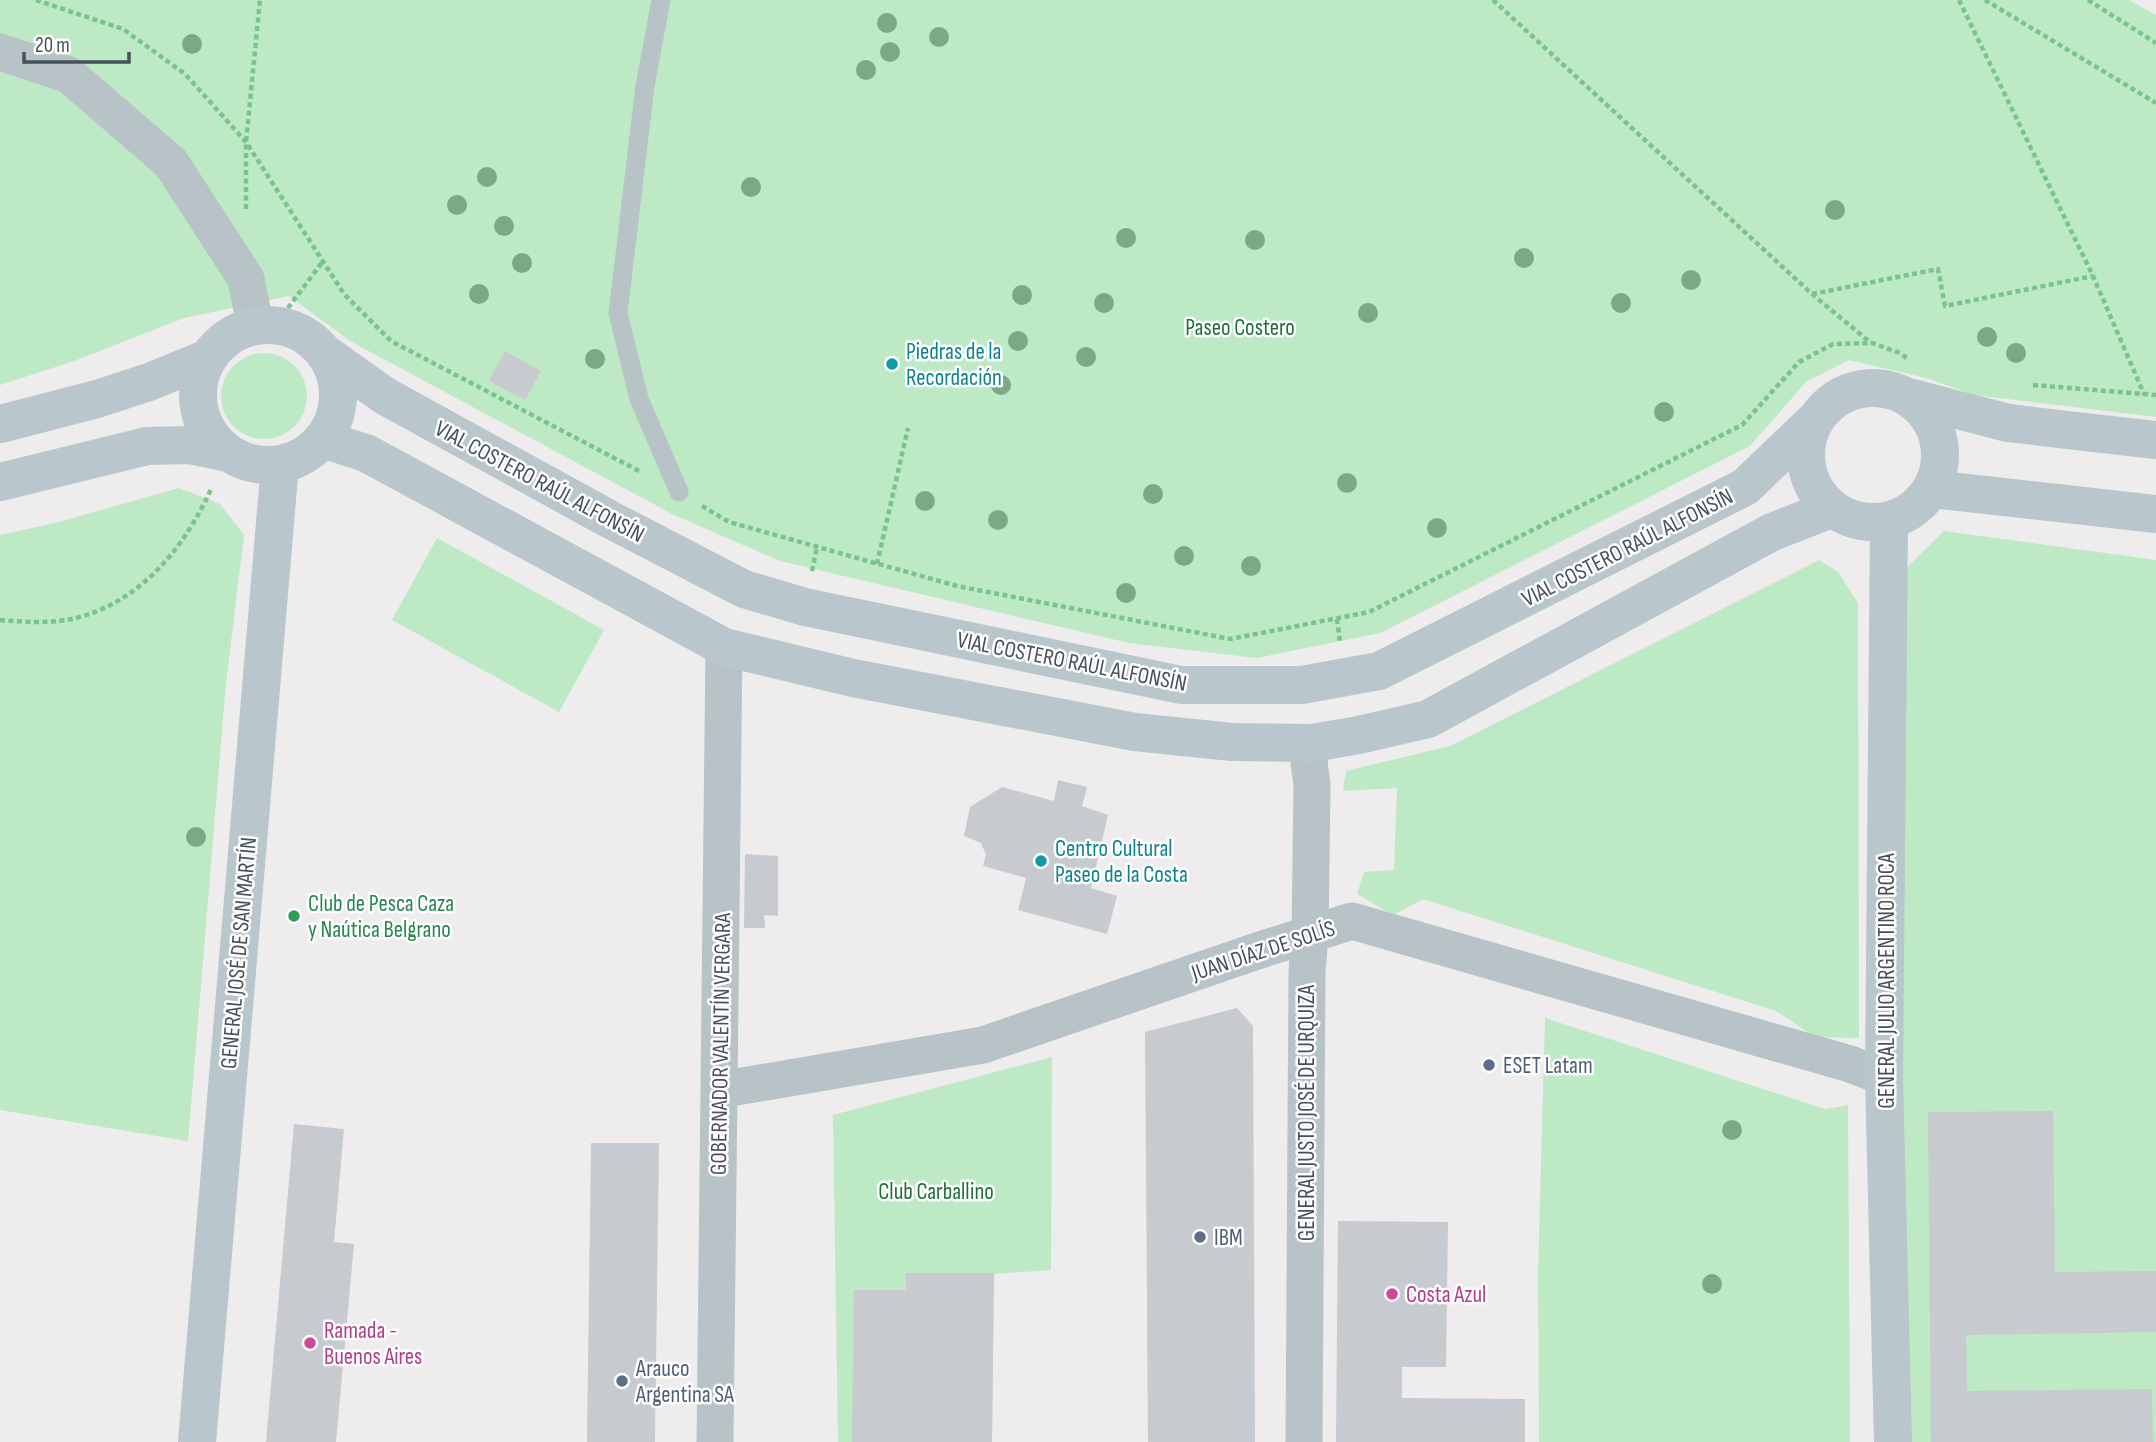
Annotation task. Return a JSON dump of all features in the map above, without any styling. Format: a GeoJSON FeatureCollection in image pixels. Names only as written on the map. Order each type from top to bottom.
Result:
{"type":"FeatureCollection","features":[{"type":"Feature","properties":{"kind":"street"},"geometry":{"type":"LineString","coordinates":[[0,52],[69,75],[171,163],[246,279],[265,325]]}},
{"type":"Feature","properties":{"kind":"street"},"geometry":{"type":"LineString","coordinates":[[265,325],[295,330],[312,340],[326,354],[335,375],[338,397],[334,419],[322,439],[310,451],[280,464],[262,465],[244,461],[228,453],[212,439],[202,420],[197,399],[200,378],[208,358],[228,337],[236,332],[265,325]]}},
{"type":"Feature","properties":{"kind":"street","name":"VIAL COSTERO RAÚL ALFONSÍN"},"geometry":{"type":"LineString","coordinates":[[326,354],[385,396],[609,519],[744,589],[805,607],[1181,685],[1302,685],[1379,671],[1745,486],[1814,421]]}},
{"type":"Feature","properties":{"kind":"street"},"geometry":{"type":"LineString","coordinates":[[0,424],[97,399],[208,358]]}},
{"type":"Feature","properties":{"kind":"street"},"geometry":{"type":"LineString","coordinates":[[1909,378],[1935,428],[1940,449],[1939,470],[1931,489],[1913,509],[1889,521],[1869,523],[1849,519],[1831,509],[1817,494],[1808,477],[1804,458],[1807,438],[1814,421],[1828,404],[1846,393],[1867,388],[1888,388],[1909,378],[2008,423],[2156,440]]}},
{"type":"Feature","properties":{"kind":"street"},"geometry":{"type":"LineString","coordinates":[[322,439],[366,453],[724,647],[853,678],[1135,732],[1232,742],[1312,743],[1428,719],[1772,532],[1831,509]]}},
{"type":"Feature","properties":{"kind":"street"},"geometry":{"type":"LineString","coordinates":[[0,482],[147,446],[188,445],[228,453]]}},
{"type":"Feature","properties":{"kind":"street","name":"GENERAL JOSÉ DE SAN MARTÍN"},"geometry":{"type":"LineString","coordinates":[[197,1442],[280,464]]}},
{"type":"Feature","properties":{"kind":"street"},"geometry":{"type":"LineString","coordinates":[[1931,489],[2156,514]]}},
{"type":"Feature","properties":{"kind":"street","name":"GENERAL JULIO ARGENTINO ROCA"},"geometry":{"type":"LineString","coordinates":[[1889,521],[1884,1077],[1893,1442]]}},
{"type":"Feature","properties":{"kind":"street","name":"GOBERNADOR VALENTÍN VERGARA"},"geometry":{"type":"LineString","coordinates":[[715,1442],[724,647]]}},
{"type":"Feature","properties":{"kind":"street","name":"GENERAL JUSTO JOSÉ DE URQUIZA"},"geometry":{"type":"LineString","coordinates":[[1304,1442],[1307,972],[1310,935],[1309,763],[1312,743]]}},
{"type":"Feature","properties":{"kind":"street","name":"JUAN DÍAZ DE SOLÍS"},"geometry":{"type":"LineString","coordinates":[[719,1090],[983,1045],[1352,921],[1850,1064],[1884,1077]]}},
{"type":"Feature","properties":{"kind":"lane"},"geometry":{"type":"LineString","coordinates":[[661,0],[645,86],[618,313],[639,399],[679,492]]}},
{"type":"Feature","properties":{"kind":"path"},"geometry":{"type":"LineString","coordinates":[[36,0],[124,29],[185,74],[246,142],[344,293],[391,341],[679,492],[729,522],[957,586],[1230,639],[1369,612],[1742,425],[1799,362],[1833,344],[1872,344],[1900,354],[1909,378]]}},
{"type":"Feature","properties":{"kind":"path"},"geometry":{"type":"LineString","coordinates":[[246,211],[246,142],[260,0]]}},
{"type":"Feature","properties":{"kind":"path"},"geometry":{"type":"LineString","coordinates":[[1493,0],[1812,294],[1872,344]]}},
{"type":"Feature","properties":{"kind":"path"},"geometry":{"type":"LineString","coordinates":[[1959,0],[2094,275],[2144,394]]}},
{"type":"Feature","properties":{"kind":"path"},"geometry":{"type":"LineString","coordinates":[[1985,0],[2156,103]]}},
{"type":"Feature","properties":{"kind":"path"},"geometry":{"type":"LineString","coordinates":[[2088,0],[2156,43]]}},
{"type":"Feature","properties":{"kind":"path"},"geometry":{"type":"LineString","coordinates":[[265,325],[323,261]]}},
{"type":"Feature","properties":{"kind":"path"},"geometry":{"type":"LineString","coordinates":[[1812,294],[1938,269],[1945,306],[2094,275]]}},
{"type":"Feature","properties":{"kind":"path"},"geometry":{"type":"LineString","coordinates":[[2027,385],[2156,395]]}},
{"type":"Feature","properties":{"kind":"path"},"geometry":{"type":"LineString","coordinates":[[877,564],[908,428]]}},
{"type":"Feature","properties":{"kind":"path"},"geometry":{"type":"LineString","coordinates":[[0,620],[34,623],[75,618],[110,605],[139,588],[170,558],[195,520],[228,453]]}},
{"type":"Feature","properties":{"kind":"green space","name":"Paseo Costero"},"geometry":{"type":"Polygon","coordinates":[[[0,0],[2129,0],[2156,15],[2156,417],[1974,395],[1926,378],[1849,360],[1806,382],[1750,446],[1380,633],[1257,658],[1129,643],[780,561],[674,515],[350,341],[289,296],[184,318],[74,361],[0,385],[0,0]]]}},
{"type":"Feature","properties":{"kind":"green space"},"geometry":{"type":"Polygon","coordinates":[[[264,353],[280,357],[294,366],[303,380],[307,396],[303,412],[294,426],[280,435],[264,439],[248,435],[234,426],[225,412],[221,396],[225,380],[234,366],[248,357],[264,353]]]}},
{"type":"Feature","properties":{"kind":"green space"},"geometry":{"type":"Polygon","coordinates":[[[179,488],[220,504],[244,535],[226,683],[188,1141],[0,1110],[0,535],[55,523],[179,488]]]}},
{"type":"Feature","properties":{"kind":"green space"},"geometry":{"type":"Polygon","coordinates":[[[1944,531],[2156,560],[2156,1442],[1895,1442],[1890,584],[1944,531]]]}},
{"type":"Feature","properties":{"kind":"green space"},"geometry":{"type":"Polygon","coordinates":[[[437,538],[604,630],[559,712],[392,620],[437,538]]]}},
{"type":"Feature","properties":{"kind":"green space"},"geometry":{"type":"Polygon","coordinates":[[[1819,560],[1838,572],[1858,603],[1859,1038],[1815,1037],[1776,1011],[1423,899],[1393,915],[1357,894],[1364,872],[1394,870],[1397,788],[1343,791],[1346,771],[1450,746],[1819,560]]]}},
{"type":"Feature","properties":{"kind":"green space"},"geometry":{"type":"Polygon","coordinates":[[[1545,1018],[1825,1109],[1848,1105],[1850,1442],[1539,1442],[1538,1274],[1545,1018]]]}},
{"type":"Feature","properties":{"kind":"green space","name":"Club Carballino"},"geometry":{"type":"Polygon","coordinates":[[[1052,1057],[1051,1270],[994,1274],[992,1442],[838,1442],[833,1115],[1052,1057]]]}},
{"type":"Feature","properties":{"kind":"building"},"geometry":{"type":"Polygon","coordinates":[[[505,351],[541,371],[525,400],[489,381],[505,351]]]}},
{"type":"Feature","properties":{"kind":"building","name":"Centro Cultural Paseo de la Costa"},"geometry":{"type":"Polygon","coordinates":[[[1058,780],[1087,787],[1082,806],[1108,815],[1091,888],[1117,896],[1107,934],[1018,910],[1026,878],[983,866],[986,855],[981,843],[964,836],[970,807],[1002,787],[1054,801],[1058,780]]]}},
{"type":"Feature","properties":{"kind":"building"},"geometry":{"type":"Polygon","coordinates":[[[745,854],[778,856],[778,916],[764,915],[765,928],[744,928],[745,854]]]}},
{"type":"Feature","properties":{"kind":"building","name":"IBM"},"geometry":{"type":"Polygon","coordinates":[[[1237,1008],[1253,1026],[1255,1442],[1148,1442],[1145,1032],[1237,1008]]]}},
{"type":"Feature","properties":{"kind":"building"},"geometry":{"type":"Polygon","coordinates":[[[2053,1111],[2055,1272],[2156,1271],[2156,1332],[1966,1335],[1967,1391],[2152,1389],[2153,1442],[1931,1442],[1928,1112],[2053,1111]]]}},
{"type":"Feature","properties":{"kind":"building","name":"Ramada - Buenos Aires"},"geometry":{"type":"Polygon","coordinates":[[[294,1124],[344,1129],[334,1242],[354,1244],[336,1442],[266,1442],[294,1124]]]}},
{"type":"Feature","properties":{"kind":"building"},"geometry":{"type":"Polygon","coordinates":[[[591,1143],[659,1143],[655,1442],[587,1442],[591,1143]]]}},
{"type":"Feature","properties":{"kind":"building","name":"Costa Azul"},"geometry":{"type":"Polygon","coordinates":[[[1338,1221],[1448,1222],[1446,1367],[1402,1367],[1402,1398],[1525,1399],[1525,1442],[1336,1442],[1338,1221]]]}},
{"type":"Feature","properties":{"kind":"building"},"geometry":{"type":"Polygon","coordinates":[[[906,1273],[994,1273],[992,1442],[852,1442],[854,1290],[906,1290],[906,1273]]]}},
{"type":"Feature","properties":{"kind":"place","name":"Piedras de la Recordación"},"geometry":{"type":"Point","coordinates":[892,364]}},
{"type":"Feature","properties":{"kind":"place","name":"Centro Cultural Paseo de la Costa"},"geometry":{"type":"Point","coordinates":[1041,861]}},
{"type":"Feature","properties":{"kind":"place","name":"Club de Pesca Caza y Naútica Belgrano"},"geometry":{"type":"Point","coordinates":[294,916]}},
{"type":"Feature","properties":{"kind":"place","name":"ESET Latam"},"geometry":{"type":"Point","coordinates":[1489,1065]}},
{"type":"Feature","properties":{"kind":"place","name":"IBM"},"geometry":{"type":"Point","coordinates":[1200,1237]}},
{"type":"Feature","properties":{"kind":"place","name":"Costa Azul"},"geometry":{"type":"Point","coordinates":[1392,1294]}},
{"type":"Feature","properties":{"kind":"place","name":"Ramada - Buenos Aires"},"geometry":{"type":"Point","coordinates":[310,1343]}},
{"type":"Feature","properties":{"kind":"place","name":"Arauco Argentina SA"},"geometry":{"type":"Point","coordinates":[622,1381]}}]}
